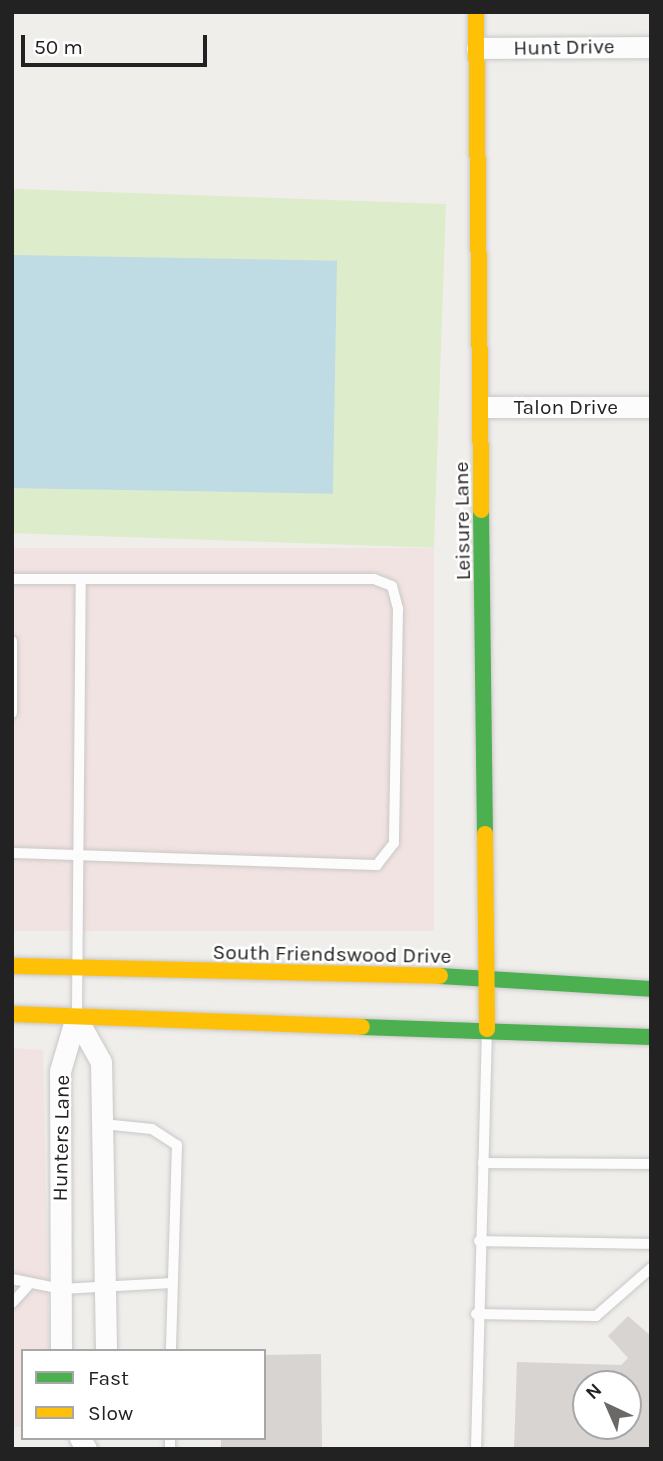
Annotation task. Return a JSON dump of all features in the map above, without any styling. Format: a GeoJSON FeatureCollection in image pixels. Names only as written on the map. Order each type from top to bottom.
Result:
{"type":"FeatureCollection","features":[{"type":"Feature","properties":{"kind":"main road","name":"Leisure Lane"},"geometry":{"type":"LineString","coordinates":[[476,12],[487,1029]]}},
{"type":"Feature","properties":{"kind":"main road","name":"South Friendswood Drive"},"geometry":{"type":"LineString","coordinates":[[12,966],[487,977],[651,989]]}},
{"type":"Feature","properties":{"kind":"main road"},"geometry":{"type":"LineString","coordinates":[[12,1014],[651,1037]]}},
{"type":"Feature","properties":{"kind":"street","name":"Hunt Drive"},"geometry":{"type":"LineString","coordinates":[[477,48],[651,47]]}},
{"type":"Feature","properties":{"kind":"street","name":"Talon Drive"},"geometry":{"type":"LineString","coordinates":[[482,407],[651,407]]}},
{"type":"Feature","properties":{"kind":"street","name":"Hunters Lane"},"geometry":{"type":"LineString","coordinates":[[76,1017],[101,1062],[106,1349]]}},
{"type":"Feature","properties":{"kind":"street","name":"Hunters Lane"},"geometry":{"type":"LineString","coordinates":[[61,1349],[60,1071],[76,1017]]}},
{"type":"Feature","properties":{"kind":"lane"},"geometry":{"type":"LineString","coordinates":[[12,579],[374,579],[392,586],[398,609],[395,832],[377,865],[12,853]]}},
{"type":"Feature","properties":{"kind":"lane"},"geometry":{"type":"LineString","coordinates":[[76,1017],[80,969],[82,856],[81,579]]}},
{"type":"Feature","properties":{"kind":"lane"},"geometry":{"type":"LineString","coordinates":[[12,641],[12,713]]}},
{"type":"Feature","properties":{"kind":"lane"},"geometry":{"type":"LineString","coordinates":[[476,1449],[476,1314],[487,1029]]}},
{"type":"Feature","properties":{"kind":"lane"},"geometry":{"type":"LineString","coordinates":[[103,1124],[152,1129],[177,1145],[171,1349]]}},
{"type":"Feature","properties":{"kind":"lane"},"geometry":{"type":"LineString","coordinates":[[483,1163],[651,1164]]}},
{"type":"Feature","properties":{"kind":"lane"},"geometry":{"type":"LineString","coordinates":[[480,1241],[651,1244]]}},
{"type":"Feature","properties":{"kind":"lane"},"geometry":{"type":"LineString","coordinates":[[476,1314],[596,1316],[651,1268]]}},
{"type":"Feature","properties":{"kind":"lane"},"geometry":{"type":"LineString","coordinates":[[12,1279],[27,1287],[61,1289],[172,1283]]}},
{"type":"Feature","properties":{"kind":"lane"},"geometry":{"type":"LineString","coordinates":[[12,1303],[27,1287]]}},
{"type":"Feature","properties":{"kind":"shaded area"},"geometry":{"type":"Polygon","coordinates":[[[12,548],[434,548],[434,931],[12,931],[12,548]]]}},
{"type":"Feature","properties":{"kind":"shaded area"},"geometry":{"type":"Polygon","coordinates":[[[12,1048],[43,1050],[49,1349],[21,1349],[21,1427],[12,1427],[12,1048]]]}},
{"type":"Feature","properties":{"kind":"green space"},"geometry":{"type":"Polygon","coordinates":[[[12,189],[446,204],[434,548],[12,533],[12,189]]]}},
{"type":"Feature","properties":{"kind":"water"},"geometry":{"type":"Polygon","coordinates":[[[12,255],[337,261],[333,494],[12,488],[12,255]]]}},
{"type":"Feature","properties":{"kind":"building"},"geometry":{"type":"Polygon","coordinates":[[[628,1316],[651,1336],[651,1449],[514,1449],[517,1362],[621,1365],[628,1358],[608,1336],[628,1316]]]}},
{"type":"Feature","properties":{"kind":"building"},"geometry":{"type":"Polygon","coordinates":[[[321,1354],[322,1449],[221,1449],[221,1440],[266,1440],[266,1355],[321,1354]]]}},
{"type":"Feature","properties":{"kind":"traffic: fast"},"geometry":{"type":"LineString","coordinates":[[481,510],[485,834]]}},
{"type":"Feature","properties":{"kind":"traffic: fast"},"geometry":{"type":"LineString","coordinates":[[440,976],[651,989]]}},
{"type":"Feature","properties":{"kind":"traffic: fast"},"geometry":{"type":"LineString","coordinates":[[362,1027],[651,1037]]}},
{"type":"Feature","properties":{"kind":"traffic: slow"},"geometry":{"type":"LineString","coordinates":[[476,12],[481,510]]}},
{"type":"Feature","properties":{"kind":"traffic: slow"},"geometry":{"type":"LineString","coordinates":[[485,834],[487,1029]]}},
{"type":"Feature","properties":{"kind":"traffic: slow"},"geometry":{"type":"LineString","coordinates":[[12,966],[440,976]]}},
{"type":"Feature","properties":{"kind":"traffic: slow"},"geometry":{"type":"LineString","coordinates":[[12,1014],[362,1027]]}}]}
